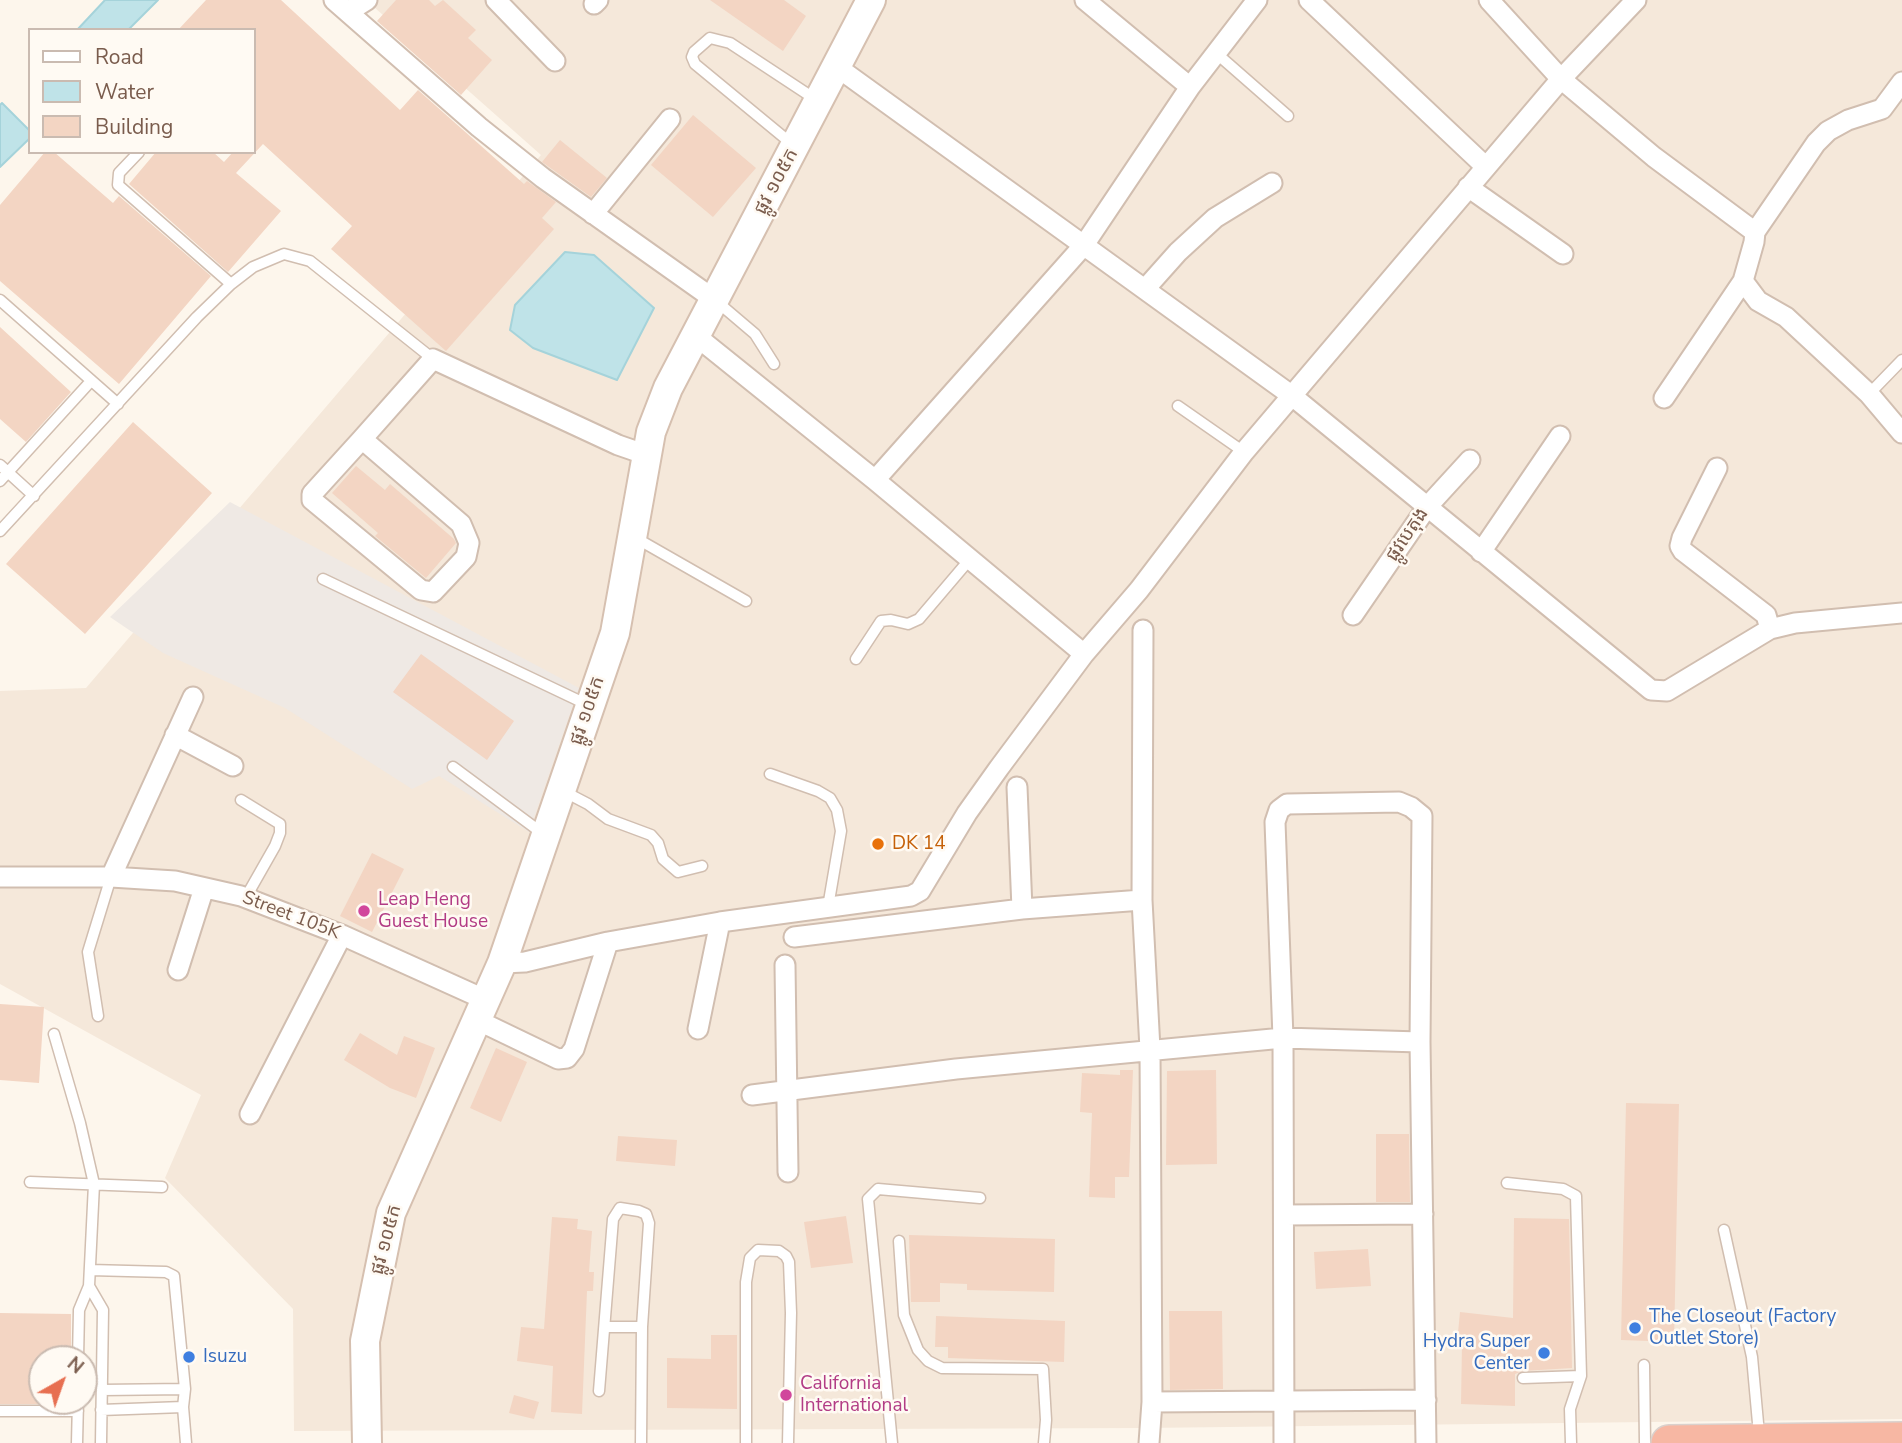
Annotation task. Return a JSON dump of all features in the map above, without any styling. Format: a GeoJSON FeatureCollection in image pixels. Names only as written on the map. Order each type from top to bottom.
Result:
{"type":"FeatureCollection","features":[{"type":"Feature","properties":{"kind":"highway"},"geometry":{"type":"LineString","coordinates":[[1669,1443],[1902,1440]]}},
{"type":"Feature","properties":{"kind":"main road","name":"ផ្លូវ ១០៥ក"},"geometry":{"type":"LineString","coordinates":[[367,1443],[365,1340],[391,1213],[502,963],[615,633],[652,432],[668,388],[871,0]]}},
{"type":"Feature","properties":{"kind":"street"},"geometry":{"type":"LineString","coordinates":[[341,6],[367,0]]}},
{"type":"Feature","properties":{"kind":"street"},"geometry":{"type":"LineString","coordinates":[[496,0],[555,61]]}},
{"type":"Feature","properties":{"kind":"street"},"geometry":{"type":"LineString","coordinates":[[1085,0],[1190,87]]}},
{"type":"Feature","properties":{"kind":"street"},"geometry":{"type":"LineString","coordinates":[[875,480],[1084,245],[1190,87],[1257,0]]}},
{"type":"Feature","properties":{"kind":"street"},"geometry":{"type":"LineString","coordinates":[[1308,0],[1486,167]]}},
{"type":"Feature","properties":{"kind":"street"},"geometry":{"type":"LineString","coordinates":[[1489,0],[1561,79],[1654,157],[1755,232]]}},
{"type":"Feature","properties":{"kind":"street"},"geometry":{"type":"LineString","coordinates":[[502,963],[525,962],[608,942],[720,922],[911,897],[920,891],[967,813],[1084,654],[1139,590],[1244,452],[1561,79],[1636,0]]}},
{"type":"Feature","properties":{"kind":"street"},"geometry":{"type":"LineString","coordinates":[[341,6],[479,127],[593,214],[715,300]]}},
{"type":"Feature","properties":{"kind":"street"},"geometry":{"type":"LineString","coordinates":[[837,66],[1291,395],[1644,685],[1658,692],[1667,691],[1770,629],[1795,623],[1900,609]]}},
{"type":"Feature","properties":{"kind":"street"},"geometry":{"type":"LineString","coordinates":[[1664,398],[1743,281],[1755,232],[1816,143],[1828,131],[1848,120],[1882,109],[1902,82]]}},
{"type":"Feature","properties":{"kind":"street"},"geometry":{"type":"LineString","coordinates":[[593,214],[670,118]]}},
{"type":"Feature","properties":{"kind":"street"},"geometry":{"type":"LineString","coordinates":[[1144,289],[1215,218],[1272,183]]}},
{"type":"Feature","properties":{"kind":"street"},"geometry":{"type":"LineString","coordinates":[[1468,187],[1563,254]]}},
{"type":"Feature","properties":{"kind":"street"},"geometry":{"type":"LineString","coordinates":[[1743,281],[1758,301],[1786,317],[1869,394],[1902,433]]}},
{"type":"Feature","properties":{"kind":"street"},"geometry":{"type":"LineString","coordinates":[[696,336],[1084,654]]}},
{"type":"Feature","properties":{"kind":"street"},"geometry":{"type":"LineString","coordinates":[[362,439],[461,524],[469,542],[466,557],[433,592],[421,590],[312,500],[313,494],[433,359],[618,445],[647,455]]}},
{"type":"Feature","properties":{"kind":"street"},"geometry":{"type":"LineString","coordinates":[[1481,552],[1560,436]]}},
{"type":"Feature","properties":{"kind":"street","name":"ផ្លូវបេតុង"},"geometry":{"type":"LineString","coordinates":[[1353,615],[1427,507],[1470,460]]}},
{"type":"Feature","properties":{"kind":"street"},"geometry":{"type":"LineString","coordinates":[[1717,468],[1682,538],[1681,546],[1683,551],[1766,615],[1770,629]]}},
{"type":"Feature","properties":{"kind":"street"},"geometry":{"type":"LineString","coordinates":[[1143,630],[1142,900],[1150,1049],[1152,1402],[1149,1443]]}},
{"type":"Feature","properties":{"kind":"street"},"geometry":{"type":"LineString","coordinates":[[111,877],[193,697]]}},
{"type":"Feature","properties":{"kind":"street"},"geometry":{"type":"LineString","coordinates":[[175,735],[233,766]]}},
{"type":"Feature","properties":{"kind":"street"},"geometry":{"type":"LineString","coordinates":[[1017,787],[1022,909]]}},
{"type":"Feature","properties":{"kind":"street"},"geometry":{"type":"LineString","coordinates":[[1284,1443],[1283,1038],[1275,822],[1279,810],[1287,804],[1399,802],[1412,807],[1422,816],[1420,1042],[1426,1443]]}},
{"type":"Feature","properties":{"kind":"street","name":"Street 105K"},"geometry":{"type":"LineString","coordinates":[[0,877],[111,877],[175,881],[246,897],[342,936],[481,1010],[558,1059],[567,1058],[574,1049],[608,942]]}},
{"type":"Feature","properties":{"kind":"street"},"geometry":{"type":"LineString","coordinates":[[178,970],[204,888]]}},
{"type":"Feature","properties":{"kind":"street"},"geometry":{"type":"LineString","coordinates":[[794,937],[1022,909],[1142,900]]}},
{"type":"Feature","properties":{"kind":"street"},"geometry":{"type":"LineString","coordinates":[[698,1029],[720,922]]}},
{"type":"Feature","properties":{"kind":"street"},"geometry":{"type":"LineString","coordinates":[[250,1114],[342,936]]}},
{"type":"Feature","properties":{"kind":"street"},"geometry":{"type":"LineString","coordinates":[[785,965],[788,1172]]}},
{"type":"Feature","properties":{"kind":"street"},"geometry":{"type":"LineString","coordinates":[[752,1095],[956,1069],[1283,1038],[1420,1042]]}},
{"type":"Feature","properties":{"kind":"street"},"geometry":{"type":"LineString","coordinates":[[1284,1215],[1423,1214]]}},
{"type":"Feature","properties":{"kind":"street"},"geometry":{"type":"LineString","coordinates":[[1152,1402],[1426,1400]]}},
{"type":"Feature","properties":{"kind":"lane"},"geometry":{"type":"LineString","coordinates":[[795,147],[695,64],[692,57],[694,52],[710,38],[730,43],[818,102]]}},
{"type":"Feature","properties":{"kind":"lane"},"geometry":{"type":"LineString","coordinates":[[1216,53],[1288,116]]}},
{"type":"Feature","properties":{"kind":"lane"},"geometry":{"type":"LineString","coordinates":[[137,154],[120,173],[118,185],[230,284]]}},
{"type":"Feature","properties":{"kind":"lane"},"geometry":{"type":"LineString","coordinates":[[0,531],[230,284],[253,267],[284,254],[310,261],[433,359]]}},
{"type":"Feature","properties":{"kind":"lane"},"geometry":{"type":"LineString","coordinates":[[0,300],[118,404]]}},
{"type":"Feature","properties":{"kind":"lane"},"geometry":{"type":"LineString","coordinates":[[715,300],[755,334],[774,364]]}},
{"type":"Feature","properties":{"kind":"lane"},"geometry":{"type":"LineString","coordinates":[[1869,394],[1902,360]]}},
{"type":"Feature","properties":{"kind":"lane"},"geometry":{"type":"LineString","coordinates":[[0,481],[3,468],[91,381]]}},
{"type":"Feature","properties":{"kind":"lane"},"geometry":{"type":"LineString","coordinates":[[1178,406],[1244,452]]}},
{"type":"Feature","properties":{"kind":"lane"},"geometry":{"type":"LineString","coordinates":[[3,468],[34,496]]}},
{"type":"Feature","properties":{"kind":"lane"},"geometry":{"type":"LineString","coordinates":[[634,536],[746,601]]}},
{"type":"Feature","properties":{"kind":"lane"},"geometry":{"type":"LineString","coordinates":[[856,659],[881,621],[908,624],[919,619],[970,559]]}},
{"type":"Feature","properties":{"kind":"lane"},"geometry":{"type":"LineString","coordinates":[[323,579],[590,706]]}},
{"type":"Feature","properties":{"kind":"lane"},"geometry":{"type":"LineString","coordinates":[[453,767],[545,836]]}},
{"type":"Feature","properties":{"kind":"lane"},"geometry":{"type":"LineString","coordinates":[[770,774],[830,798],[837,810],[841,831],[828,907]]}},
{"type":"Feature","properties":{"kind":"lane"},"geometry":{"type":"LineString","coordinates":[[561,790],[588,804],[608,819],[651,835],[658,843],[663,859],[678,872],[702,866]]}},
{"type":"Feature","properties":{"kind":"lane"},"geometry":{"type":"LineString","coordinates":[[241,800],[280,824],[275,846],[246,897]]}},
{"type":"Feature","properties":{"kind":"lane"},"geometry":{"type":"LineString","coordinates":[[98,1016],[88,952],[111,877]]}},
{"type":"Feature","properties":{"kind":"lane"},"geometry":{"type":"LineString","coordinates":[[54,1034],[80,1123],[94,1184],[89,1286],[79,1310],[78,1345]]}},
{"type":"Feature","properties":{"kind":"lane"},"geometry":{"type":"LineString","coordinates":[[30,1182],[162,1187]]}},
{"type":"Feature","properties":{"kind":"lane"},"geometry":{"type":"LineString","coordinates":[[1507,1183],[1563,1189],[1576,1196],[1581,1376],[1570,1409],[1571,1443]]}},
{"type":"Feature","properties":{"kind":"lane"},"geometry":{"type":"LineString","coordinates":[[892,1443],[868,1199],[878,1189],[980,1198]]}},
{"type":"Feature","properties":{"kind":"lane"},"geometry":{"type":"LineString","coordinates":[[599,1391],[613,1219],[620,1208],[646,1214],[649,1223],[642,1327],[641,1443]]}},
{"type":"Feature","properties":{"kind":"lane"},"geometry":{"type":"LineString","coordinates":[[1724,1230],[1752,1357],[1760,1442]]}},
{"type":"Feature","properties":{"kind":"lane"},"geometry":{"type":"LineString","coordinates":[[899,1241],[904,1315],[918,1349],[928,1361],[942,1368],[1043,1369],[1046,1420],[1044,1443]]}},
{"type":"Feature","properties":{"kind":"lane"},"geometry":{"type":"LineString","coordinates":[[746,1443],[746,1282],[750,1258],[758,1250],[779,1251],[789,1262],[791,1313],[788,1443]]}},
{"type":"Feature","properties":{"kind":"lane"},"geometry":{"type":"LineString","coordinates":[[90,1270],[166,1272],[174,1276],[185,1389],[183,1407],[186,1443]]}},
{"type":"Feature","properties":{"kind":"lane"},"geometry":{"type":"LineString","coordinates":[[89,1286],[103,1310],[101,1443]]}},
{"type":"Feature","properties":{"kind":"lane"},"geometry":{"type":"LineString","coordinates":[[605,1327],[642,1327]]}},
{"type":"Feature","properties":{"kind":"lane"},"geometry":{"type":"LineString","coordinates":[[1644,1365],[1645,1443]]}},
{"type":"Feature","properties":{"kind":"lane"},"geometry":{"type":"LineString","coordinates":[[1523,1378],[1581,1376]]}},
{"type":"Feature","properties":{"kind":"lane"},"geometry":{"type":"LineString","coordinates":[[102,1390],[185,1389]]}},
{"type":"Feature","properties":{"kind":"lane"},"geometry":{"type":"LineString","coordinates":[[139,1390],[141,1409]]}},
{"type":"Feature","properties":{"kind":"lane"},"geometry":{"type":"LineString","coordinates":[[101,1410],[183,1407]]}},
{"type":"Feature","properties":{"kind":"lane"},"geometry":{"type":"LineString","coordinates":[[0,1411],[28,1409]]}},
{"type":"Feature","properties":{"kind":"lane"},"geometry":{"type":"LineString","coordinates":[[77,1443],[78,1415]]}},
{"type":"Feature","properties":{"kind":"shaded area"},"geometry":{"type":"Polygon","coordinates":[[[366,0],[1902,0],[1902,1419],[1144,1428],[294,1431],[293,1309],[165,1178],[201,1095],[0,984],[0,691],[86,688],[541,155],[366,0]]]}},
{"type":"Feature","properties":{"kind":"shaded area"},"geometry":{"type":"Polygon","coordinates":[[[230,502],[579,688],[529,832],[439,776],[412,789],[285,708],[163,653],[110,617],[230,502]]]}},
{"type":"Feature","properties":{"kind":"water"},"geometry":{"type":"Polygon","coordinates":[[[105,0],[158,0],[130,28],[79,28],[105,0]]]}},
{"type":"Feature","properties":{"kind":"water"},"geometry":{"type":"Polygon","coordinates":[[[2,103],[28,129],[28,140],[0,167],[2,103]]]}},
{"type":"Feature","properties":{"kind":"water"},"geometry":{"type":"Polygon","coordinates":[[[565,252],[594,255],[654,308],[617,380],[533,348],[510,330],[515,305],[565,252]]]}},
{"type":"Feature","properties":{"kind":"building"},"geometry":{"type":"Polygon","coordinates":[[[206,0],[281,0],[400,110],[418,90],[524,184],[527,181],[556,202],[542,218],[554,229],[446,351],[331,249],[352,226],[263,144],[256,152],[256,28],[180,28],[206,0]]]}},
{"type":"Feature","properties":{"kind":"building"},"geometry":{"type":"Polygon","coordinates":[[[396,0],[429,0],[435,6],[443,0],[476,30],[468,38],[492,60],[461,95],[377,21],[396,0]]]}},
{"type":"Feature","properties":{"kind":"building"},"geometry":{"type":"Polygon","coordinates":[[[710,0],[784,0],[806,16],[783,51],[710,0]]]}},
{"type":"Feature","properties":{"kind":"building"},"geometry":{"type":"Polygon","coordinates":[[[693,115],[756,168],[713,217],[651,165],[693,115]]]}},
{"type":"Feature","properties":{"kind":"building"},"geometry":{"type":"Polygon","coordinates":[[[560,140],[607,178],[591,197],[542,162],[560,140]]]}},
{"type":"Feature","properties":{"kind":"building"},"geometry":{"type":"Polygon","coordinates":[[[43,154],[56,154],[113,203],[119,196],[211,276],[119,384],[0,281],[0,205],[43,154]]]}},
{"type":"Feature","properties":{"kind":"building"},"geometry":{"type":"Polygon","coordinates":[[[154,154],[215,154],[224,162],[231,154],[254,154],[236,173],[281,211],[228,272],[129,184],[154,154]]]}},
{"type":"Feature","properties":{"kind":"building"},"geometry":{"type":"Polygon","coordinates":[[[0,327],[71,392],[26,442],[0,419],[0,327]]]}},
{"type":"Feature","properties":{"kind":"building"},"geometry":{"type":"Polygon","coordinates":[[[133,422],[212,493],[85,634],[6,564],[133,422]]]}},
{"type":"Feature","properties":{"kind":"building"},"geometry":{"type":"Polygon","coordinates":[[[356,466],[385,490],[390,484],[454,539],[456,543],[426,578],[375,536],[378,533],[332,493],[356,466]]]}},
{"type":"Feature","properties":{"kind":"building"},"geometry":{"type":"Polygon","coordinates":[[[421,654],[514,721],[487,760],[393,692],[421,654]]]}},
{"type":"Feature","properties":{"kind":"building"},"geometry":{"type":"Polygon","coordinates":[[[372,853],[404,869],[372,932],[340,916],[372,853]]]}},
{"type":"Feature","properties":{"kind":"building"},"geometry":{"type":"Polygon","coordinates":[[[0,1004],[44,1007],[39,1083],[0,1080],[0,1004]]]}},
{"type":"Feature","properties":{"kind":"building"},"geometry":{"type":"Polygon","coordinates":[[[360,1033],[397,1055],[404,1036],[435,1048],[416,1098],[390,1088],[344,1060],[360,1033]]]}},
{"type":"Feature","properties":{"kind":"building"},"geometry":{"type":"Polygon","coordinates":[[[496,1048],[527,1062],[501,1122],[470,1108],[496,1048]]]}},
{"type":"Feature","properties":{"kind":"building"},"geometry":{"type":"Polygon","coordinates":[[[1120,1070],[1133,1070],[1129,1177],[1115,1177],[1115,1198],[1089,1197],[1092,1113],[1080,1112],[1082,1073],[1120,1075],[1120,1070]]]}},
{"type":"Feature","properties":{"kind":"building"},"geometry":{"type":"Polygon","coordinates":[[[1216,1070],[1217,1164],[1166,1165],[1167,1071],[1216,1070]]]}},
{"type":"Feature","properties":{"kind":"building"},"geometry":{"type":"Polygon","coordinates":[[[1626,1103],[1679,1104],[1674,1342],[1621,1340],[1626,1103]]]}},
{"type":"Feature","properties":{"kind":"building"},"geometry":{"type":"Polygon","coordinates":[[[1376,1134],[1409,1134],[1410,1202],[1376,1202],[1376,1134]]]}},
{"type":"Feature","properties":{"kind":"building"},"geometry":{"type":"Polygon","coordinates":[[[618,1136],[677,1140],[675,1166],[616,1161],[618,1136]]]}},
{"type":"Feature","properties":{"kind":"building"},"geometry":{"type":"Polygon","coordinates":[[[846,1216],[853,1263],[811,1268],[804,1222],[846,1216]]]}},
{"type":"Feature","properties":{"kind":"building"},"geometry":{"type":"Polygon","coordinates":[[[552,1217],[578,1219],[577,1229],[592,1231],[589,1272],[594,1272],[593,1291],[587,1291],[582,1414],[551,1412],[553,1366],[517,1361],[521,1327],[544,1329],[552,1217]]]}},
{"type":"Feature","properties":{"kind":"building"},"geometry":{"type":"Polygon","coordinates":[[[1514,1218],[1569,1219],[1572,1368],[1523,1371],[1515,1374],[1515,1406],[1461,1404],[1462,1343],[1457,1343],[1460,1312],[1513,1318],[1514,1218]]]}},
{"type":"Feature","properties":{"kind":"building"},"geometry":{"type":"Polygon","coordinates":[[[909,1235],[1055,1239],[1054,1292],[967,1290],[967,1284],[940,1283],[940,1302],[911,1302],[909,1235]]]}},
{"type":"Feature","properties":{"kind":"building"},"geometry":{"type":"Polygon","coordinates":[[[1368,1249],[1371,1286],[1316,1289],[1314,1252],[1368,1249]]]}},
{"type":"Feature","properties":{"kind":"building"},"geometry":{"type":"Polygon","coordinates":[[[1169,1311],[1222,1311],[1223,1389],[1170,1390],[1169,1311]]]}},
{"type":"Feature","properties":{"kind":"building"},"geometry":{"type":"Polygon","coordinates":[[[0,1313],[71,1314],[71,1345],[28,1345],[28,1404],[0,1404],[0,1313]]]}},
{"type":"Feature","properties":{"kind":"building"},"geometry":{"type":"Polygon","coordinates":[[[936,1316],[1065,1321],[1064,1362],[948,1358],[948,1347],[935,1347],[936,1316]]]}},
{"type":"Feature","properties":{"kind":"building"},"geometry":{"type":"Polygon","coordinates":[[[711,1335],[737,1335],[737,1409],[667,1408],[667,1358],[711,1359],[711,1335]]]}},
{"type":"Feature","properties":{"kind":"building"},"geometry":{"type":"Polygon","coordinates":[[[514,1395],[539,1402],[534,1419],[509,1413],[514,1395]]]}},
{"type":"Feature","properties":{"kind":"place","name":"DK 14"},"geometry":{"type":"Point","coordinates":[878,844]}},
{"type":"Feature","properties":{"kind":"place","name":"Leap Heng Guest House"},"geometry":{"type":"Point","coordinates":[364,911]}},
{"type":"Feature","properties":{"kind":"place","name":"The Closeout (Factory Outlet Store)"},"geometry":{"type":"Point","coordinates":[1635,1328]}},
{"type":"Feature","properties":{"kind":"place","name":"Hydra Super Center"},"geometry":{"type":"Point","coordinates":[1544,1353]}},
{"type":"Feature","properties":{"kind":"place","name":"Isuzu"},"geometry":{"type":"Point","coordinates":[189,1357]}},
{"type":"Feature","properties":{"kind":"place","name":"California International"},"geometry":{"type":"Point","coordinates":[786,1395]}}]}
